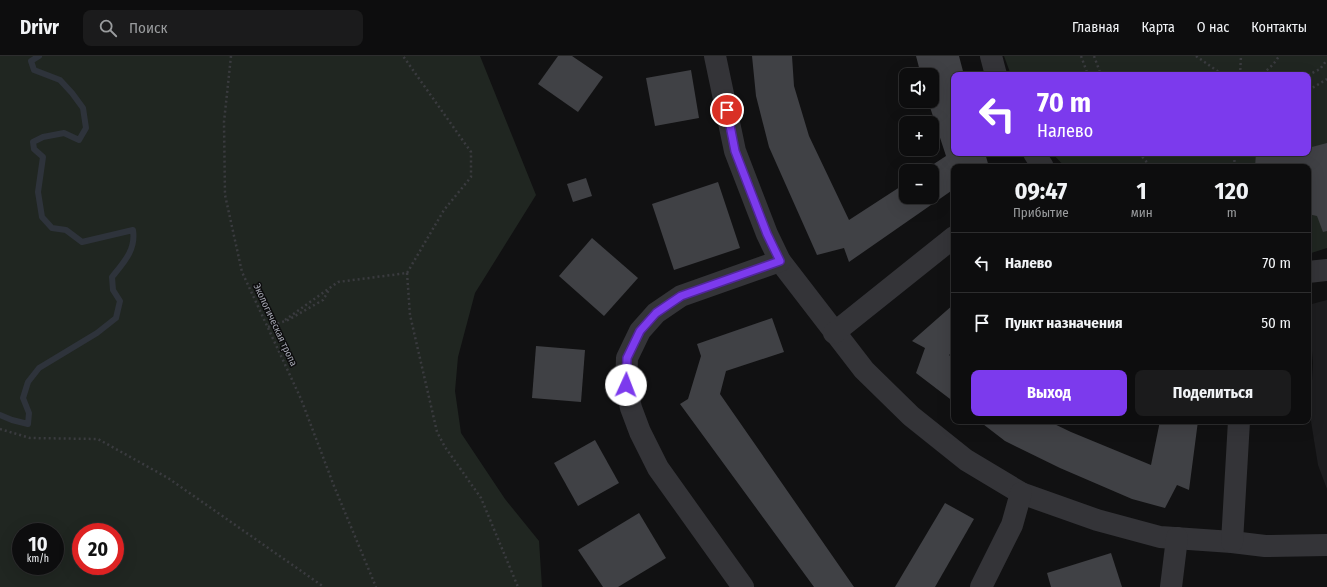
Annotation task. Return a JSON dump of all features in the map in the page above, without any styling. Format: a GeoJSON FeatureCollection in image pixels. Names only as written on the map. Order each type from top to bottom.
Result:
{"type":"FeatureCollection","features":[{"type":"Feature","properties":{"kind":"lane"},"geometry":{"type":"LineString","coordinates":[[715,56],[735,151],[767,234],[780,261],[864,370],[911,416],[966,460],[1021,493],[1097,520],[1160,537],[1265,546],[1327,545]]}},
{"type":"Feature","properties":{"kind":"lane"},"geometry":{"type":"LineString","coordinates":[[991,56],[995,72]]}},
{"type":"Feature","properties":{"kind":"lane"},"geometry":{"type":"LineString","coordinates":[[834,333],[951,239]]}},
{"type":"Feature","properties":{"kind":"lane"},"geometry":{"type":"LineString","coordinates":[[742,587],[658,468],[643,438],[631,408],[626,385],[627,358],[640,331],[656,313],[681,296],[780,261]]}},
{"type":"Feature","properties":{"kind":"lane"},"geometry":{"type":"LineString","coordinates":[[1311,272],[1327,270]]}},
{"type":"Feature","properties":{"kind":"lane"},"geometry":{"type":"LineString","coordinates":[[1232,542],[1239,424]]}},
{"type":"Feature","properties":{"kind":"lane"},"geometry":{"type":"LineString","coordinates":[[981,587],[1012,525],[1021,493]]}},
{"type":"Feature","properties":{"kind":"lane"},"geometry":{"type":"LineString","coordinates":[[1171,587],[1177,538]]}},
{"type":"Feature","properties":{"kind":"path","name":"Экологическая тропа"},"geometry":{"type":"LineString","coordinates":[[231,56],[224,122],[225,195],[242,272],[301,399],[334,486],[376,587]]}},
{"type":"Feature","properties":{"kind":"path"},"geometry":{"type":"LineString","coordinates":[[403,56],[471,152],[471,176],[444,210],[408,273],[410,316],[437,432],[445,447],[481,498],[518,587]]}},
{"type":"Feature","properties":{"kind":"path"},"geometry":{"type":"LineString","coordinates":[[1081,56],[1087,72]]}},
{"type":"Feature","properties":{"kind":"path"},"geometry":{"type":"LineString","coordinates":[[1094,56],[1100,72]]}},
{"type":"Feature","properties":{"kind":"path"},"geometry":{"type":"LineString","coordinates":[[1196,56],[1219,72]]}},
{"type":"Feature","properties":{"kind":"path"},"geometry":{"type":"LineString","coordinates":[[1240,72],[1241,56]]}},
{"type":"Feature","properties":{"kind":"path"},"geometry":{"type":"LineString","coordinates":[[1265,72],[1279,56]]}},
{"type":"Feature","properties":{"kind":"path"},"geometry":{"type":"LineString","coordinates":[[1311,74],[1320,69],[1327,60]]}},
{"type":"Feature","properties":{"kind":"path"},"geometry":{"type":"LineString","coordinates":[[1311,88],[1327,79]]}},
{"type":"Feature","properties":{"kind":"path"},"geometry":{"type":"LineString","coordinates":[[1142,156],[1148,164]]}},
{"type":"Feature","properties":{"kind":"path"},"geometry":{"type":"LineString","coordinates":[[285,320],[338,282],[408,273]]}},
{"type":"Feature","properties":{"kind":"path"},"geometry":{"type":"LineString","coordinates":[[268,327],[288,320],[323,300],[330,288]]}},
{"type":"Feature","properties":{"kind":"path"},"geometry":{"type":"LineString","coordinates":[[0,429],[30,438],[98,439],[168,478],[324,587]]}},
{"type":"Feature","properties":{"kind":"shaded area"},"geometry":{"type":"Polygon","coordinates":[[[0,56],[480,56],[536,195],[475,293],[458,357],[455,391],[461,433],[505,499],[539,541],[542,587],[0,587],[0,56]]]}},
{"type":"Feature","properties":{"kind":"shaded area"},"geometry":{"type":"Polygon","coordinates":[[[1004,56],[1327,56],[1327,248],[1311,253],[1311,164],[1062,164],[1055,156],[1311,156],[1311,72],[1010,72],[1004,56]]]}},
{"type":"Feature","properties":{"kind":"shaded area"},"geometry":{"type":"Polygon","coordinates":[[[1327,300],[1327,489],[1318,465],[1311,421],[1313,363],[1311,340],[1311,304],[1327,300]]]}},
{"type":"Feature","properties":{"kind":"building"},"geometry":{"type":"Polygon","coordinates":[[[558,56],[572,56],[603,77],[578,112],[538,84],[558,56]]]}},
{"type":"Feature","properties":{"kind":"building"},"geometry":{"type":"Polygon","coordinates":[[[752,56],[792,56],[794,86],[809,136],[849,220],[899,188],[899,204],[932,204],[849,262],[844,248],[817,255],[769,147],[756,96],[752,56]]]}},
{"type":"Feature","properties":{"kind":"building"},"geometry":{"type":"Polygon","coordinates":[[[916,56],[959,56],[963,72],[951,72],[951,156],[986,156],[988,164],[951,164],[951,191],[939,199],[939,164],[934,164],[946,156],[939,135],[939,116],[933,116],[930,108],[939,108],[939,68],[919,68],[916,56]]]}},
{"type":"Feature","properties":{"kind":"building"},"geometry":{"type":"Polygon","coordinates":[[[691,70],[699,118],[655,126],[646,78],[691,70]]]}},
{"type":"Feature","properties":{"kind":"building"},"geometry":{"type":"Polygon","coordinates":[[[1327,143],[1327,231],[1323,232],[1317,216],[1311,215],[1311,164],[1255,164],[1256,156],[1311,156],[1311,147],[1327,143]]]}},
{"type":"Feature","properties":{"kind":"building"},"geometry":{"type":"Polygon","coordinates":[[[586,178],[592,196],[573,202],[567,184],[586,178]]]}},
{"type":"Feature","properties":{"kind":"building"},"geometry":{"type":"Polygon","coordinates":[[[718,182],[740,248],[674,270],[652,204],[718,182]]]}},
{"type":"Feature","properties":{"kind":"building"},"geometry":{"type":"Polygon","coordinates":[[[592,238],[638,278],[604,316],[559,276],[592,238]]]}},
{"type":"Feature","properties":{"kind":"building"},"geometry":{"type":"Polygon","coordinates":[[[951,307],[951,353],[949,355],[951,357],[951,400],[916,373],[925,348],[912,341],[951,307]]]}},
{"type":"Feature","properties":{"kind":"building"},"geometry":{"type":"Polygon","coordinates":[[[772,318],[784,352],[726,371],[720,394],[854,587],[814,587],[680,404],[688,399],[701,356],[697,344],[772,318]]]}},
{"type":"Feature","properties":{"kind":"building"},"geometry":{"type":"Polygon","coordinates":[[[536,346],[585,350],[581,402],[532,398],[536,346]]]}},
{"type":"Feature","properties":{"kind":"building"},"geometry":{"type":"Polygon","coordinates":[[[983,424],[1054,424],[1151,465],[1159,424],[1198,424],[1189,490],[1177,485],[1165,508],[1132,499],[1060,468],[1005,441],[983,424]]]}},
{"type":"Feature","properties":{"kind":"building"},"geometry":{"type":"Polygon","coordinates":[[[595,440],[619,483],[578,506],[554,463],[595,440]]]}},
{"type":"Feature","properties":{"kind":"building"},"geometry":{"type":"Polygon","coordinates":[[[945,503],[974,519],[935,587],[895,587],[945,503]]]}},
{"type":"Feature","properties":{"kind":"building"},"geometry":{"type":"Polygon","coordinates":[[[639,513],[666,558],[618,587],[603,587],[578,550],[639,513]]]}},
{"type":"Feature","properties":{"kind":"building"},"geometry":{"type":"Polygon","coordinates":[[[1111,553],[1122,587],[1051,587],[1047,573],[1111,553]]]}},
{"type":"Feature","properties":{"kind":"waterway"},"geometry":{"type":"LineString","coordinates":[[0,415],[28,424],[29,413],[23,398],[28,382],[39,368],[97,333],[116,318],[120,301],[113,290],[112,277],[121,266],[133,244],[133,230],[82,242],[66,230],[52,228],[42,217],[38,192],[43,157],[34,149],[33,142],[43,137],[64,133],[79,140],[86,128],[83,108],[72,93],[60,80],[34,70],[31,61],[39,56]]}},
{"type":"Feature","properties":{"kind":"route"},"geometry":{"type":"LineString","coordinates":[[626,385],[627,358],[640,331],[656,313],[681,296],[780,261],[767,234],[735,151],[727,110]]}}]}
